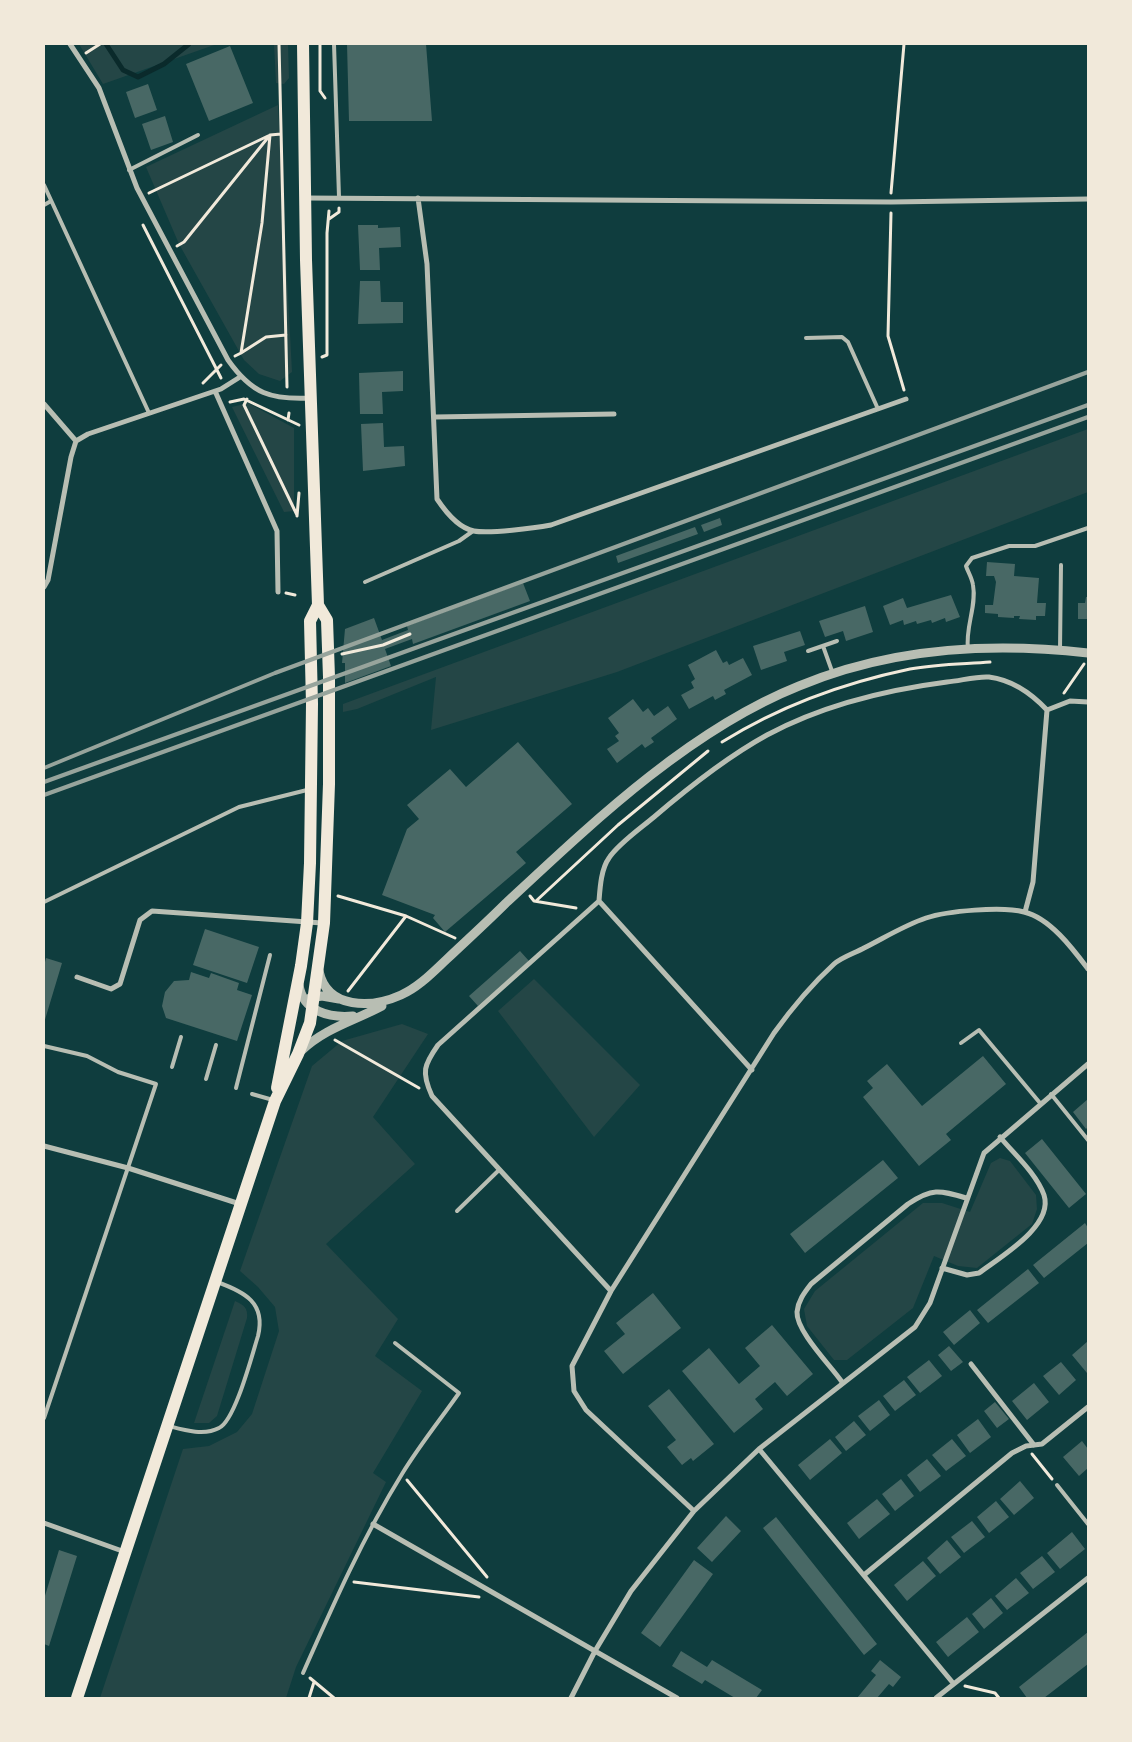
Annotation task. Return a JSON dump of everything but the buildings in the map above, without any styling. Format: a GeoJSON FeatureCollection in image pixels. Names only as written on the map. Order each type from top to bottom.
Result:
{"type":"FeatureCollection","features":[{"type":"Feature","properties":{"kind":"main road"},"geometry":{"type":"LineString","coordinates":[[77,1698],[275,1101],[298,1054],[319,968],[324,923],[329,764],[327,620],[318,604],[303,44]]}},
{"type":"Feature","properties":{"kind":"main road"},"geometry":{"type":"LineString","coordinates":[[275,1101],[307,923],[311,765],[310,620],[318,604]]}},
{"type":"Feature","properties":{"kind":"street"},"geometry":{"type":"LineString","coordinates":[[70,44],[99,88],[112,117],[130,170],[224,352],[240,377],[253,388],[270,396],[288,400],[312,398]]}},
{"type":"Feature","properties":{"kind":"street"},"geometry":{"type":"LineString","coordinates":[[306,198],[891,202],[1088,199]]}},
{"type":"Feature","properties":{"kind":"street"},"geometry":{"type":"LineString","coordinates":[[418,198],[427,264],[437,499],[448,516],[473,531],[532,529],[551,525],[906,399]]}},
{"type":"Feature","properties":{"kind":"street"},"geometry":{"type":"LineString","coordinates":[[44,587],[48,580],[71,458],[76,441],[88,434],[215,391],[240,377]]}},
{"type":"Feature","properties":{"kind":"street"},"geometry":{"type":"LineString","coordinates":[[215,391],[277,530],[278,592]]}},
{"type":"Feature","properties":{"kind":"street"},"geometry":{"type":"LineString","coordinates":[[44,404],[76,441]]}},
{"type":"Feature","properties":{"kind":"street"},"geometry":{"type":"LineString","coordinates":[[435,417],[614,414]]}},
{"type":"Feature","properties":{"kind":"street"},"geometry":{"type":"LineString","coordinates":[[298,1054],[326,1031],[368,1013],[414,988],[608,812],[660,770],[714,732],[756,706],[799,686],[851,667],[924,653],[968,649],[1060,650],[1088,653]]}},
{"type":"Feature","properties":{"kind":"street"},"geometry":{"type":"LineString","coordinates":[[610,1291],[432,1096],[425,1080],[426,1062],[438,1045],[599,901],[602,880],[609,858],[638,830],[718,767],[766,736],[806,715],[859,699],[911,687],[988,677],[1011,683],[1026,691],[1033,695],[1047,710],[1034,882],[1025,912]]}},
{"type":"Feature","properties":{"kind":"street"},"geometry":{"type":"LineString","coordinates":[[1047,710],[1070,701],[1088,702]]}},
{"type":"Feature","properties":{"kind":"street"},"geometry":{"type":"LineString","coordinates":[[599,901],[752,1070]]}},
{"type":"Feature","properties":{"kind":"street"},"geometry":{"type":"LineString","coordinates":[[694,1511],[586,1410],[574,1390],[572,1366],[610,1291],[774,1033],[800,998],[836,963],[927,917],[978,910],[1000,909],[1025,912],[1056,933],[1088,969]]}},
{"type":"Feature","properties":{"kind":"street"},"geometry":{"type":"LineString","coordinates":[[77,977],[111,989],[120,984],[140,920],[152,911],[324,923]]}},
{"type":"Feature","properties":{"kind":"street"},"geometry":{"type":"LineString","coordinates":[[319,968],[323,982],[329,990],[344,1001]]}},
{"type":"Feature","properties":{"kind":"street"},"geometry":{"type":"LineString","coordinates":[[298,981],[320,1013],[334,1016],[368,1013]]}},
{"type":"Feature","properties":{"kind":"street"},"geometry":{"type":"LineString","coordinates":[[290,1018],[311,1001],[344,1001],[368,1005],[393,999]]}},
{"type":"Feature","properties":{"kind":"street"},"geometry":{"type":"LineString","coordinates":[[571,1698],[595,1651],[631,1591],[694,1511],[759,1449],[842,1382],[915,1327],[923,1318],[984,1153],[1000,1137],[1088,1064]]}},
{"type":"Feature","properties":{"kind":"street"},"geometry":{"type":"LineString","coordinates":[[942,1268],[967,1275],[979,1273],[1038,1226],[1044,1213],[1044,1196],[1037,1182],[1000,1137]]}},
{"type":"Feature","properties":{"kind":"street"},"geometry":{"type":"LineString","coordinates":[[44,1146],[128,1168],[240,1204]]}},
{"type":"Feature","properties":{"kind":"street"},"geometry":{"type":"LineString","coordinates":[[842,1382],[802,1330],[797,1314],[801,1298],[811,1284],[908,1204],[926,1193],[946,1192],[966,1198]]}},
{"type":"Feature","properties":{"kind":"street"},"geometry":{"type":"LineString","coordinates":[[971,1364],[1034,1445]]}},
{"type":"Feature","properties":{"kind":"street"},"geometry":{"type":"LineString","coordinates":[[864,1575],[1012,1453],[1026,1446],[1042,1444],[1088,1407]]}},
{"type":"Feature","properties":{"kind":"street"},"geometry":{"type":"LineString","coordinates":[[759,1449],[953,1683]]}},
{"type":"Feature","properties":{"kind":"street"},"geometry":{"type":"LineString","coordinates":[[44,1523],[125,1552]]}},
{"type":"Feature","properties":{"kind":"street"},"geometry":{"type":"LineString","coordinates":[[373,1524],[677,1698]]}},
{"type":"Feature","properties":{"kind":"street"},"geometry":{"type":"LineString","coordinates":[[936,1698],[1088,1578]]}},
{"type":"Feature","properties":{"kind":"lane"},"geometry":{"type":"LineString","coordinates":[[334,44],[339,197]]}},
{"type":"Feature","properties":{"kind":"lane"},"geometry":{"type":"LineString","coordinates":[[130,170],[198,135]]}},
{"type":"Feature","properties":{"kind":"lane"},"geometry":{"type":"LineString","coordinates":[[44,185],[149,414]]}},
{"type":"Feature","properties":{"kind":"lane"},"geometry":{"type":"LineString","coordinates":[[44,204],[51,201]]}},
{"type":"Feature","properties":{"kind":"lane"},"geometry":{"type":"LineString","coordinates":[[806,338],[842,337],[848,342],[878,409]]}},
{"type":"Feature","properties":{"kind":"lane"},"geometry":{"type":"LineString","coordinates":[[968,649],[966,638],[974,594],[973,584],[966,566],[968,561],[1009,546],[1034,546],[1088,528]]}},
{"type":"Feature","properties":{"kind":"lane"},"geometry":{"type":"LineString","coordinates":[[365,582],[459,541],[473,531]]}},
{"type":"Feature","properties":{"kind":"lane"},"geometry":{"type":"LineString","coordinates":[[1060,650],[1061,565]]}},
{"type":"Feature","properties":{"kind":"lane"},"geometry":{"type":"LineString","coordinates":[[808,652],[837,641]]}},
{"type":"Feature","properties":{"kind":"lane"},"geometry":{"type":"LineString","coordinates":[[823,646],[833,674]]}},
{"type":"Feature","properties":{"kind":"lane"},"geometry":{"type":"LineString","coordinates":[[44,902],[239,807],[298,791],[310,790]]}},
{"type":"Feature","properties":{"kind":"lane"},"geometry":{"type":"LineString","coordinates":[[236,1088],[270,955]]}},
{"type":"Feature","properties":{"kind":"lane"},"geometry":{"type":"LineString","coordinates":[[961,1043],[979,1030],[1040,1103]]}},
{"type":"Feature","properties":{"kind":"lane"},"geometry":{"type":"LineString","coordinates":[[172,1067],[181,1037]]}},
{"type":"Feature","properties":{"kind":"lane"},"geometry":{"type":"LineString","coordinates":[[44,1046],[87,1056],[118,1072],[156,1084],[44,1418]]}},
{"type":"Feature","properties":{"kind":"lane"},"geometry":{"type":"LineString","coordinates":[[206,1079],[216,1046]]}},
{"type":"Feature","properties":{"kind":"lane"},"geometry":{"type":"LineString","coordinates":[[252,1094],[275,1101]]}},
{"type":"Feature","properties":{"kind":"lane"},"geometry":{"type":"LineString","coordinates":[[1051,1094],[1088,1140]]}},
{"type":"Feature","properties":{"kind":"lane"},"geometry":{"type":"LineString","coordinates":[[457,1211],[499,1170]]}},
{"type":"Feature","properties":{"kind":"lane"},"geometry":{"type":"LineString","coordinates":[[167,1425],[188,1432],[220,1428],[230,1417],[258,1336],[261,1322],[253,1300],[236,1288],[214,1281]]}},
{"type":"Feature","properties":{"kind":"lane"},"geometry":{"type":"LineString","coordinates":[[303,1673],[344,1581],[373,1524],[402,1473],[459,1393],[395,1343]]}},
{"type":"Feature","properties":{"kind":"lane"},"geometry":{"type":"LineString","coordinates":[[1057,1485],[1088,1524]]}},
{"type":"Feature","properties":{"kind":"path"},"geometry":{"type":"LineString","coordinates":[[83,54],[100,44]]}},
{"type":"Feature","properties":{"kind":"path"},"geometry":{"type":"LineString","coordinates":[[278,44],[287,387]]}},
{"type":"Feature","properties":{"kind":"path"},"geometry":{"type":"LineString","coordinates":[[320,44],[320,91],[325,95],[326,104]]}},
{"type":"Feature","properties":{"kind":"path"},"geometry":{"type":"LineString","coordinates":[[891,195],[904,44]]}},
{"type":"Feature","properties":{"kind":"path"},"geometry":{"type":"LineString","coordinates":[[148,193],[270,134],[281,134]]}},
{"type":"Feature","properties":{"kind":"path"},"geometry":{"type":"LineString","coordinates":[[177,246],[184,242],[270,134]]}},
{"type":"Feature","properties":{"kind":"path"},"geometry":{"type":"LineString","coordinates":[[240,353],[262,224],[270,134]]}},
{"type":"Feature","properties":{"kind":"path"},"geometry":{"type":"LineString","coordinates":[[328,219],[339,212],[339,208]]}},
{"type":"Feature","properties":{"kind":"path"},"geometry":{"type":"LineString","coordinates":[[324,357],[327,355],[325,260],[330,211]]}},
{"type":"Feature","properties":{"kind":"path"},"geometry":{"type":"LineString","coordinates":[[891,213],[888,336],[906,399]]}},
{"type":"Feature","properties":{"kind":"path"},"geometry":{"type":"LineString","coordinates":[[285,261],[290,261]]}},
{"type":"Feature","properties":{"kind":"path"},"geometry":{"type":"LineString","coordinates":[[236,355],[266,337],[286,336]]}},
{"type":"Feature","properties":{"kind":"path"},"geometry":{"type":"LineString","coordinates":[[196,386],[212,376],[215,369],[220,365]]}},
{"type":"Feature","properties":{"kind":"path"},"geometry":{"type":"LineString","coordinates":[[215,369],[221,378]]}},
{"type":"Feature","properties":{"kind":"path"},"geometry":{"type":"LineString","coordinates":[[228,403],[236,398],[249,400],[299,424],[300,433]]}},
{"type":"Feature","properties":{"kind":"path"},"geometry":{"type":"LineString","coordinates":[[249,400],[244,405],[297,516],[299,488]]}},
{"type":"Feature","properties":{"kind":"path"},"geometry":{"type":"LineString","coordinates":[[288,420],[289,413]]}},
{"type":"Feature","properties":{"kind":"path"},"geometry":{"type":"LineString","coordinates":[[289,594],[295,595]]}},
{"type":"Feature","properties":{"kind":"path"},"geometry":{"type":"LineString","coordinates":[[342,654],[384,645],[410,634]]}},
{"type":"Feature","properties":{"kind":"path"},"geometry":{"type":"LineString","coordinates":[[717,745],[775,713],[837,688],[912,669],[993,662]]}},
{"type":"Feature","properties":{"kind":"path"},"geometry":{"type":"LineString","coordinates":[[1065,703],[1064,693],[1084,664],[1075,663]]}},
{"type":"Feature","properties":{"kind":"path"},"geometry":{"type":"LineString","coordinates":[[536,901],[642,804],[712,749]]}},
{"type":"Feature","properties":{"kind":"path"},"geometry":{"type":"LineString","coordinates":[[325,892],[406,916],[464,942]]}},
{"type":"Feature","properties":{"kind":"path"},"geometry":{"type":"LineString","coordinates":[[530,896],[536,901],[589,910]]}},
{"type":"Feature","properties":{"kind":"path"},"geometry":{"type":"LineString","coordinates":[[344,1001],[406,916]]}},
{"type":"Feature","properties":{"kind":"path"},"geometry":{"type":"LineString","coordinates":[[326,1031],[333,1039],[432,1096]]}},
{"type":"Feature","properties":{"kind":"path"},"geometry":{"type":"LineString","coordinates":[[1026,1446],[1057,1485]]}},
{"type":"Feature","properties":{"kind":"path"},"geometry":{"type":"LineString","coordinates":[[303,1673],[334,1698]]}},
{"type":"Feature","properties":{"kind":"path"},"geometry":{"type":"LineString","coordinates":[[309,1698],[314,1682]]}},
{"type":"Feature","properties":{"kind":"path"},"geometry":{"type":"LineString","coordinates":[[953,1683],[995,1693],[999,1698]]}},
{"type":"Feature","properties":{"kind":"shaded area"},"geometry":{"type":"Polygon","coordinates":[[[79,44],[217,44],[103,84],[79,44]]]}},
{"type":"Feature","properties":{"kind":"shaded area"},"geometry":{"type":"Polygon","coordinates":[[[274,44],[288,44],[289,78],[284,84],[276,83],[274,44]]]}},
{"type":"Feature","properties":{"kind":"shaded area"},"geometry":{"type":"Polygon","coordinates":[[[278,105],[292,372],[280,381],[259,374],[244,360],[179,244],[146,167],[278,105]]]}},
{"type":"Feature","properties":{"kind":"shaded area"},"geometry":{"type":"Polygon","coordinates":[[[248,403],[294,428],[294,511],[284,512],[232,407],[248,403]]]}},
{"type":"Feature","properties":{"kind":"shaded area"},"geometry":{"type":"Polygon","coordinates":[[[1088,429],[1088,492],[617,672],[431,730],[436,677],[357,709],[343,712],[343,704],[1088,429]]]}},
{"type":"Feature","properties":{"kind":"shaded area"},"geometry":{"type":"Polygon","coordinates":[[[534,979],[640,1085],[594,1137],[498,1011],[534,979]]]}},
{"type":"Feature","properties":{"kind":"shaded area"},"geometry":{"type":"Polygon","coordinates":[[[402,1024],[428,1034],[373,1117],[415,1164],[326,1244],[398,1319],[375,1356],[422,1391],[373,1473],[386,1482],[296,1667],[286,1698],[100,1698],[183,1449],[209,1446],[237,1432],[252,1414],[279,1331],[275,1307],[258,1287],[240,1271],[312,1066],[342,1041],[402,1024]]]}},
{"type":"Feature","properties":{"kind":"shaded area"},"geometry":{"type":"Polygon","coordinates":[[[1000,1158],[1010,1161],[1036,1195],[1037,1209],[1032,1224],[977,1268],[958,1266],[934,1256],[913,1308],[847,1360],[834,1360],[807,1326],[804,1309],[815,1291],[923,1203],[942,1203],[970,1212],[991,1163],[1000,1158]]]}},
{"type":"Feature","properties":{"kind":"shaded area"},"geometry":{"type":"Polygon","coordinates":[[[235,1301],[245,1307],[247,1318],[217,1416],[209,1423],[194,1423],[235,1301]]]}},
{"type":"Feature","properties":{"kind":"waterway"},"geometry":{"type":"LineString","coordinates":[[106,44],[123,70],[138,77],[164,64],[189,44]]}},
{"type":"Feature","properties":{"kind":"railway"},"geometry":{"type":"LineString","coordinates":[[44,768],[275,673],[1088,372]]}},
{"type":"Feature","properties":{"kind":"railway"},"geometry":{"type":"LineString","coordinates":[[44,782],[1088,405]]}},
{"type":"Feature","properties":{"kind":"railway"},"geometry":{"type":"LineString","coordinates":[[44,795],[1088,417]]}}]}
